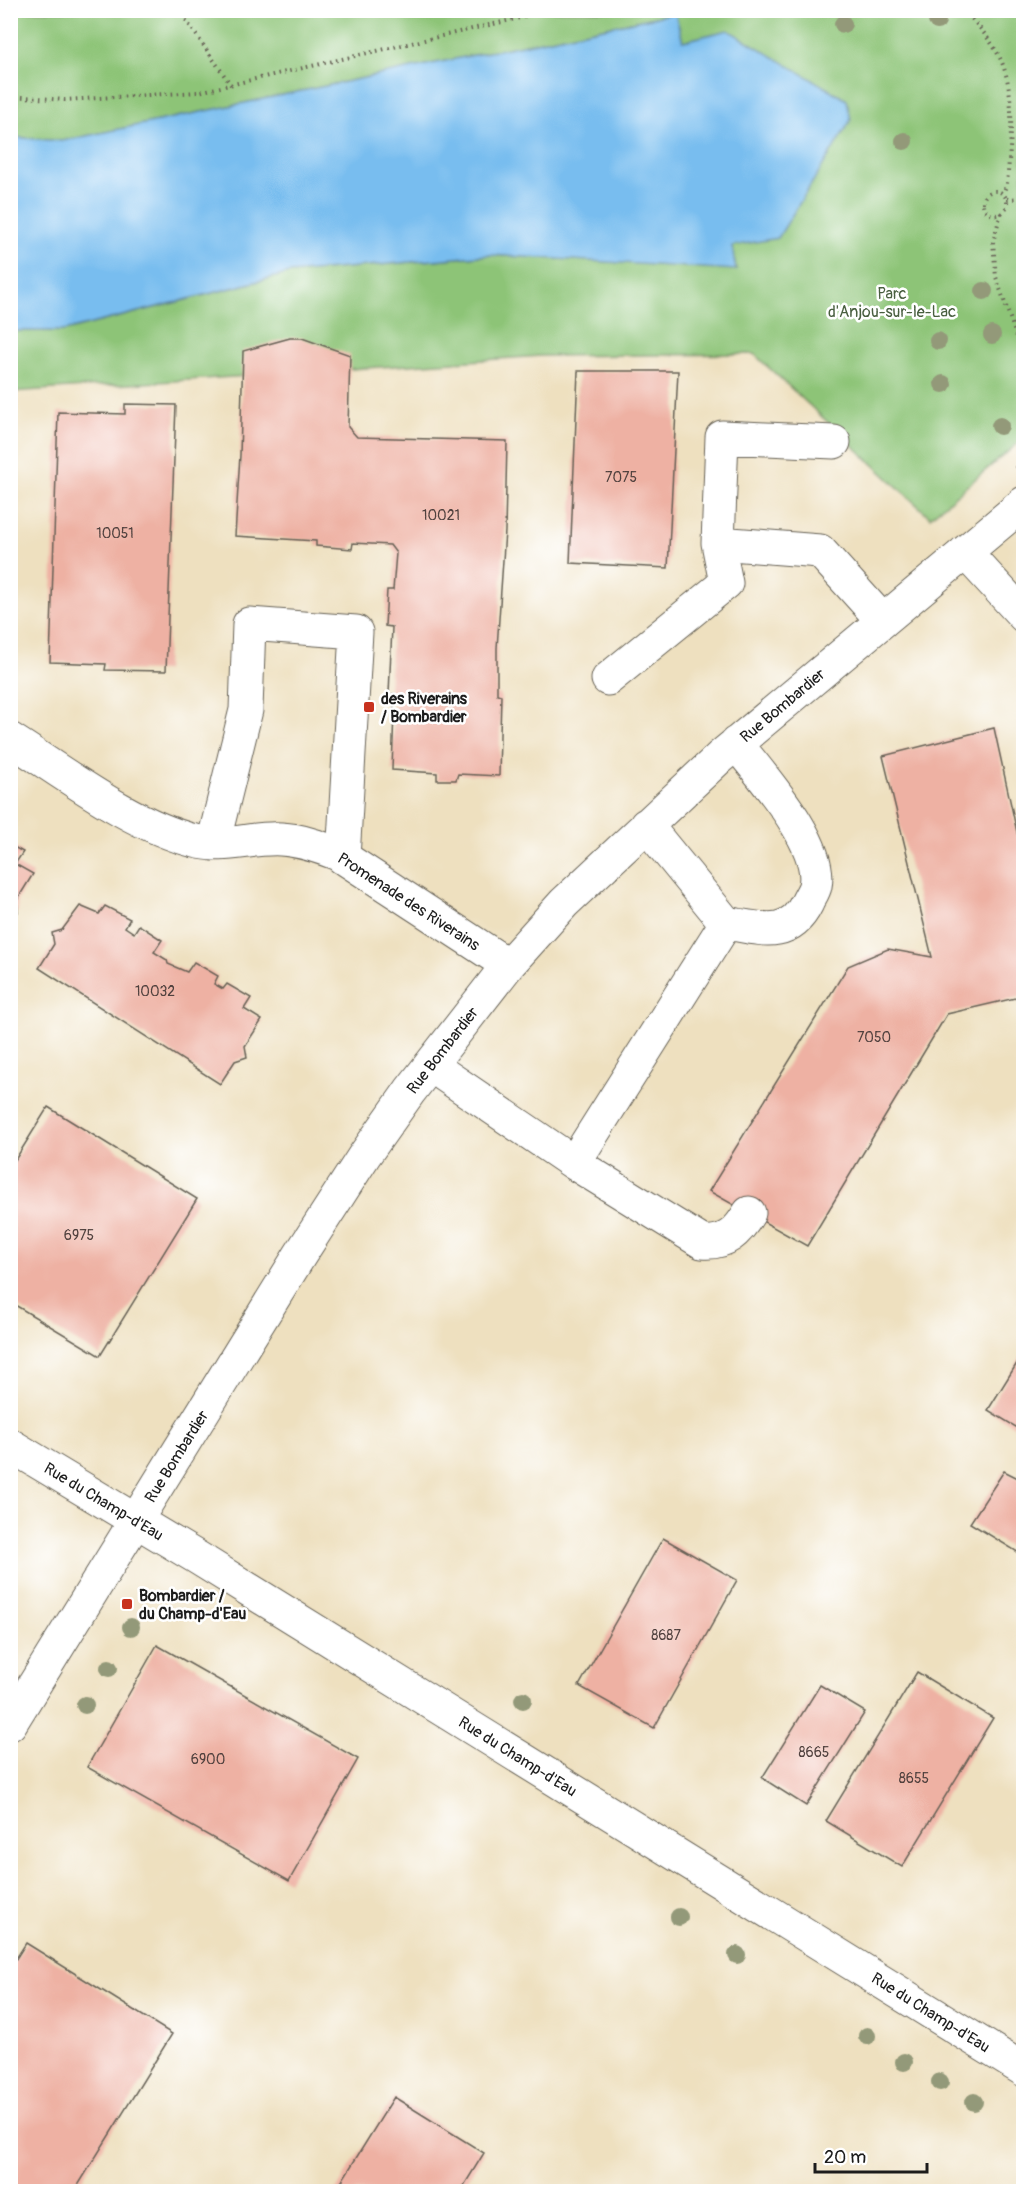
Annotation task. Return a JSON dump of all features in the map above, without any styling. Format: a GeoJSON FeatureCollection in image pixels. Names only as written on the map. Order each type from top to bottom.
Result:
{"type":"FeatureCollection","features":[{"type":"Feature","properties":{"kind":"street"},"geometry":{"type":"LineString","coordinates":[[608,679],[726,584],[718,543],[722,437],[834,442]]}},
{"type":"Feature","properties":{"kind":"street","name":"Rue Bombardier"},"geometry":{"type":"LineString","coordinates":[[10,1724],[364,1156],[430,1065],[508,965],[564,903],[736,743],[1017,508]]}},
{"type":"Feature","properties":{"kind":"street"},"geometry":{"type":"LineString","coordinates":[[718,543],[820,551],[883,621]]}},
{"type":"Feature","properties":{"kind":"street"},"geometry":{"type":"LineString","coordinates":[[965,552],[1023,615]]}},
{"type":"Feature","properties":{"kind":"street"},"geometry":{"type":"LineString","coordinates":[[213,844],[246,710],[249,624],[356,632],[343,858]]}},
{"type":"Feature","properties":{"kind":"street","name":"Promenade des Riverains"},"geometry":{"type":"LineString","coordinates":[[10,739],[130,814],[195,841],[222,845],[281,839],[313,844],[343,858],[508,965]]}},
{"type":"Feature","properties":{"kind":"street"},"geometry":{"type":"LineString","coordinates":[[646,825],[726,923],[775,930],[785,927],[804,908],[815,886],[814,862],[798,824],[736,743]]}},
{"type":"Feature","properties":{"kind":"street"},"geometry":{"type":"LineString","coordinates":[[574,1162],[726,923]]}},
{"type":"Feature","properties":{"kind":"street"},"geometry":{"type":"LineString","coordinates":[[430,1065],[574,1162],[702,1242],[711,1243],[727,1239],[740,1228],[749,1213]]}},
{"type":"Feature","properties":{"kind":"street","name":"Rue du Champ-d'Eau"},"geometry":{"type":"LineString","coordinates":[[10,1444],[229,1577],[1023,2070]]}},
{"type":"Feature","properties":{"kind":"path"},"geometry":{"type":"LineString","coordinates":[[179,10],[231,85]]}},
{"type":"Feature","properties":{"kind":"path"},"geometry":{"type":"LineString","coordinates":[[10,96],[65,100],[199,92],[524,18],[537,10]]}},
{"type":"Feature","properties":{"kind":"path"},"geometry":{"type":"LineString","coordinates":[[964,10],[988,38],[1004,67],[1012,115],[1007,184],[1003,193],[1006,207],[1001,213],[993,242],[996,277],[1022,352],[1023,364]]}},
{"type":"Feature","properties":{"kind":"path"},"geometry":{"type":"LineString","coordinates":[[1001,213],[989,213],[984,203],[985,196],[992,191],[1003,193]]}},
{"type":"Feature","properties":{"kind":"path"},"geometry":{"type":"LineString","coordinates":[[1006,200],[1023,198]]}},
{"type":"Feature","properties":{"kind":"path"},"geometry":{"type":"LineString","coordinates":[[1017,508],[1023,416]]}},
{"type":"Feature","properties":{"kind":"green space","name":"Parc d'Anjou-sur-le-Lac"},"geometry":{"type":"Polygon","coordinates":[[[11,11],[1023,11],[1023,439],[930,517],[754,354],[541,356],[11,392],[11,331],[64,331],[290,273],[489,255],[736,269],[675,13],[62,141],[11,137],[11,11]]]}},
{"type":"Feature","properties":{"kind":"water"},"geometry":{"type":"Polygon","coordinates":[[[675,13],[683,41],[728,30],[847,100],[851,120],[778,238],[732,246],[736,270],[489,255],[290,273],[64,331],[11,331],[11,137],[62,141],[675,13]]]}},
{"type":"Feature","properties":{"kind":"building"},"geometry":{"type":"Polygon","coordinates":[[[290,338],[302,338],[350,355],[348,427],[357,437],[507,441],[505,531],[497,648],[497,694],[501,695],[499,776],[458,774],[456,780],[437,780],[437,773],[392,770],[394,694],[389,694],[392,627],[385,626],[387,590],[393,590],[396,553],[390,545],[353,543],[352,549],[316,546],[316,541],[235,536],[243,351],[290,338]]]}},
{"type":"Feature","properties":{"kind":"building"},"geometry":{"type":"Polygon","coordinates":[[[578,371],[678,371],[668,568],[570,563],[578,371]]]}},
{"type":"Feature","properties":{"kind":"building"},"geometry":{"type":"Polygon","coordinates":[[[125,404],[176,405],[166,671],[105,670],[106,664],[50,662],[58,412],[125,414],[125,404]]]}},
{"type":"Feature","properties":{"kind":"building"},"geometry":{"type":"Polygon","coordinates":[[[994,728],[1024,864],[1024,996],[947,1014],[807,1246],[709,1191],[848,966],[888,949],[932,957],[883,756],[994,728]]]}},
{"type":"Feature","properties":{"kind":"building"},"geometry":{"type":"Polygon","coordinates":[[[10,845],[23,852],[15,864],[33,874],[17,900],[18,912],[10,912],[10,845]]]}},
{"type":"Feature","properties":{"kind":"building"},"geometry":{"type":"Polygon","coordinates":[[[80,906],[99,914],[105,906],[130,919],[125,927],[134,933],[139,925],[162,940],[154,952],[167,960],[168,964],[187,972],[194,962],[218,976],[214,984],[223,989],[227,984],[251,998],[244,1009],[262,1020],[245,1046],[247,1057],[235,1061],[220,1084],[39,968],[54,944],[52,933],[62,930],[80,906]]]}},
{"type":"Feature","properties":{"kind":"building"},"geometry":{"type":"Polygon","coordinates":[[[48,1107],[197,1199],[100,1356],[10,1302],[10,1168],[48,1107]]]}},
{"type":"Feature","properties":{"kind":"building"},"geometry":{"type":"Polygon","coordinates":[[[1024,1352],[1024,1432],[988,1410],[1024,1352]]]}},
{"type":"Feature","properties":{"kind":"building"},"geometry":{"type":"Polygon","coordinates":[[[1004,1471],[1024,1481],[1024,1556],[970,1523],[1004,1471]]]}},
{"type":"Feature","properties":{"kind":"building"},"geometry":{"type":"Polygon","coordinates":[[[663,1538],[737,1580],[654,1728],[579,1686],[663,1538]]]}},
{"type":"Feature","properties":{"kind":"building"},"geometry":{"type":"Polygon","coordinates":[[[157,1645],[358,1759],[289,1881],[87,1767],[157,1645]]]}},
{"type":"Feature","properties":{"kind":"building"},"geometry":{"type":"Polygon","coordinates":[[[917,1672],[993,1718],[902,1867],[826,1821],[917,1672]]]}},
{"type":"Feature","properties":{"kind":"building"},"geometry":{"type":"Polygon","coordinates":[[[820,1685],[865,1712],[806,1806],[762,1778],[820,1685]]]}},
{"type":"Feature","properties":{"kind":"building"},"geometry":{"type":"Polygon","coordinates":[[[26,1943],[172,2034],[74,2192],[10,2192],[10,1968],[26,1943]]]}},
{"type":"Feature","properties":{"kind":"building"},"geometry":{"type":"Polygon","coordinates":[[[394,2097],[484,2153],[460,2192],[335,2192],[394,2097]]]}},
{"type":"Feature","properties":{"kind":"place","name":"des Riverains / Bombardier"},"geometry":{"type":"Point","coordinates":[369,707]}},
{"type":"Feature","properties":{"kind":"place","name":"Bombardier / du Champ-d'Eau"},"geometry":{"type":"Point","coordinates":[127,1604]}}]}
